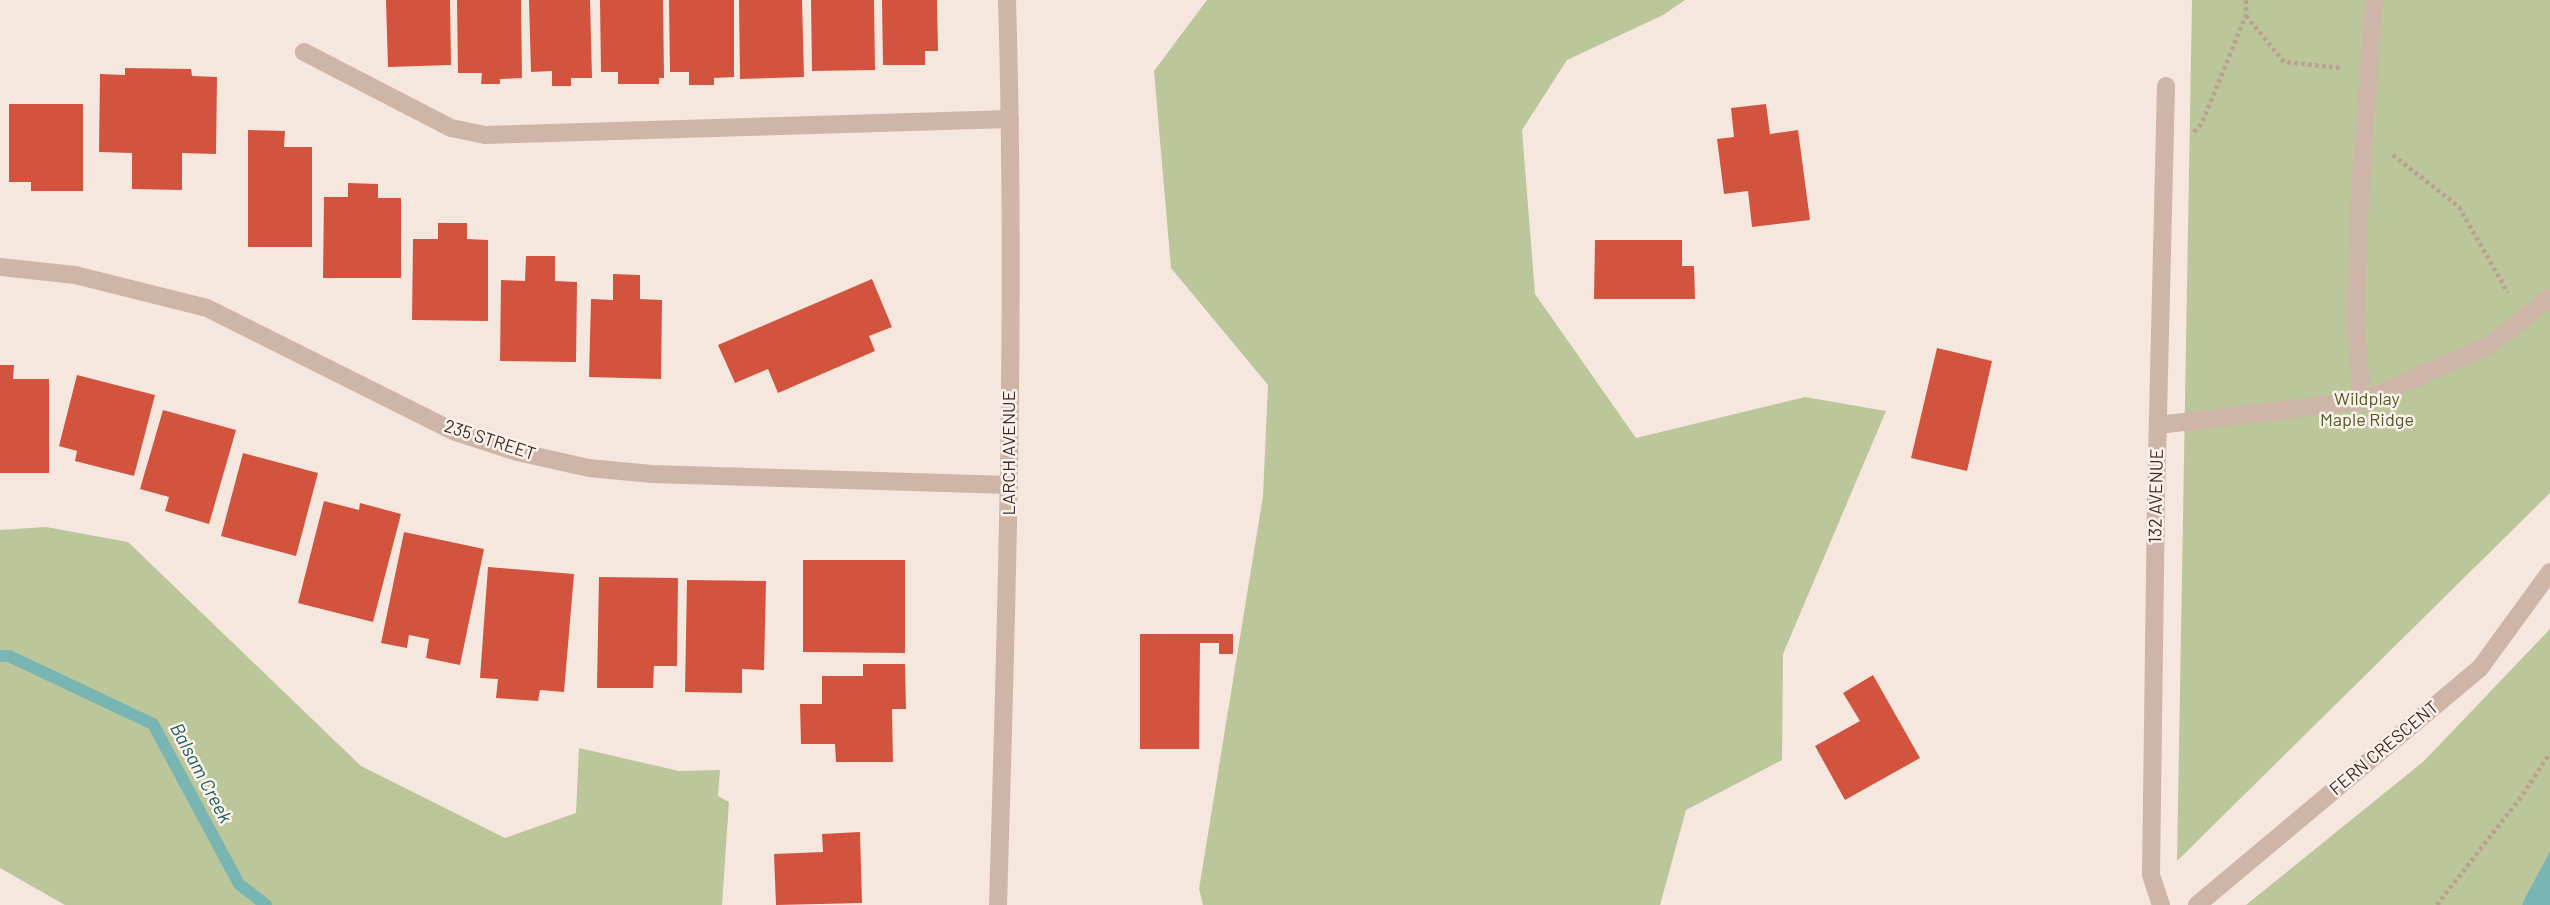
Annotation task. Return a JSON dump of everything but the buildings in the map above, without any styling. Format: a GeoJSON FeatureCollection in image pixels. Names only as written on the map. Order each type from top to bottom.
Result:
{"type":"FeatureCollection","features":[{"type":"Feature","properties":{"kind":"street","name":"LARCH AVENUE"},"geometry":{"type":"LineString","coordinates":[[998,905],[1010,485],[1010,119],[1007,0]]}},
{"type":"Feature","properties":{"kind":"street"},"geometry":{"type":"LineString","coordinates":[[2362,401],[2356,323],[2364,133],[2374,0]]}},
{"type":"Feature","properties":{"kind":"street"},"geometry":{"type":"LineString","coordinates":[[304,52],[451,128],[485,135],[1010,119]]}},
{"type":"Feature","properties":{"kind":"street","name":"132 AVENUE"},"geometry":{"type":"LineString","coordinates":[[2161,905],[2151,875],[2166,86]]}},
{"type":"Feature","properties":{"kind":"street","name":"235 STREET"},"geometry":{"type":"LineString","coordinates":[[0,267],[75,275],[207,308],[455,432],[517,452],[589,468],[652,474],[1010,485]]}},
{"type":"Feature","properties":{"kind":"street"},"geometry":{"type":"LineString","coordinates":[[2158,425],[2362,401],[2488,346],[2550,298]]}},
{"type":"Feature","properties":{"kind":"street","name":"FERN CRESCENT"},"geometry":{"type":"LineString","coordinates":[[2197,905],[2480,668],[2550,572]]}},
{"type":"Feature","properties":{"kind":"path"},"geometry":{"type":"LineString","coordinates":[[2164,167],[2202,123],[2246,15],[2246,0]]}},
{"type":"Feature","properties":{"kind":"path"},"geometry":{"type":"LineString","coordinates":[[2246,15],[2284,62],[2368,70]]}},
{"type":"Feature","properties":{"kind":"path"},"geometry":{"type":"LineString","coordinates":[[2364,133],[2459,207],[2523,319]]}},
{"type":"Feature","properties":{"kind":"path"},"geometry":{"type":"LineString","coordinates":[[2438,905],[2521,797],[2550,753]]}},
{"type":"Feature","properties":{"kind":"green space"},"geometry":{"type":"Polygon","coordinates":[[[1207,0],[1685,0],[1663,15],[1567,60],[1522,130],[1535,294],[1636,438],[1805,397],[1886,411],[1783,654],[1782,760],[1686,810],[1660,905],[1203,905],[1199,889],[1263,496],[1268,385],[1171,268],[1154,71],[1207,0]]]}},
{"type":"Feature","properties":{"kind":"green space","name":"Wildplay Maple Ridge"},"geometry":{"type":"Polygon","coordinates":[[[2192,0],[2550,0],[2550,493],[2177,861],[2192,0]]]}},
{"type":"Feature","properties":{"kind":"green space"},"geometry":{"type":"Polygon","coordinates":[[[46,527],[128,542],[361,766],[505,838],[576,813],[579,748],[679,771],[720,770],[718,796],[729,802],[722,905],[65,905],[0,868],[0,530],[46,527]]]}},
{"type":"Feature","properties":{"kind":"green space"},"geometry":{"type":"Polygon","coordinates":[[[2550,629],[2550,851],[2522,905],[2246,905],[2424,761],[2550,629]]]}},
{"type":"Feature","properties":{"kind":"water"},"geometry":{"type":"Polygon","coordinates":[[[2550,851],[2550,905],[2522,905],[2525,898],[2550,851]]]}},
{"type":"Feature","properties":{"kind":"waterway","name":"Balsam Creek"},"geometry":{"type":"LineString","coordinates":[[0,656],[9,656],[153,724],[239,884],[266,905]]}}]}
